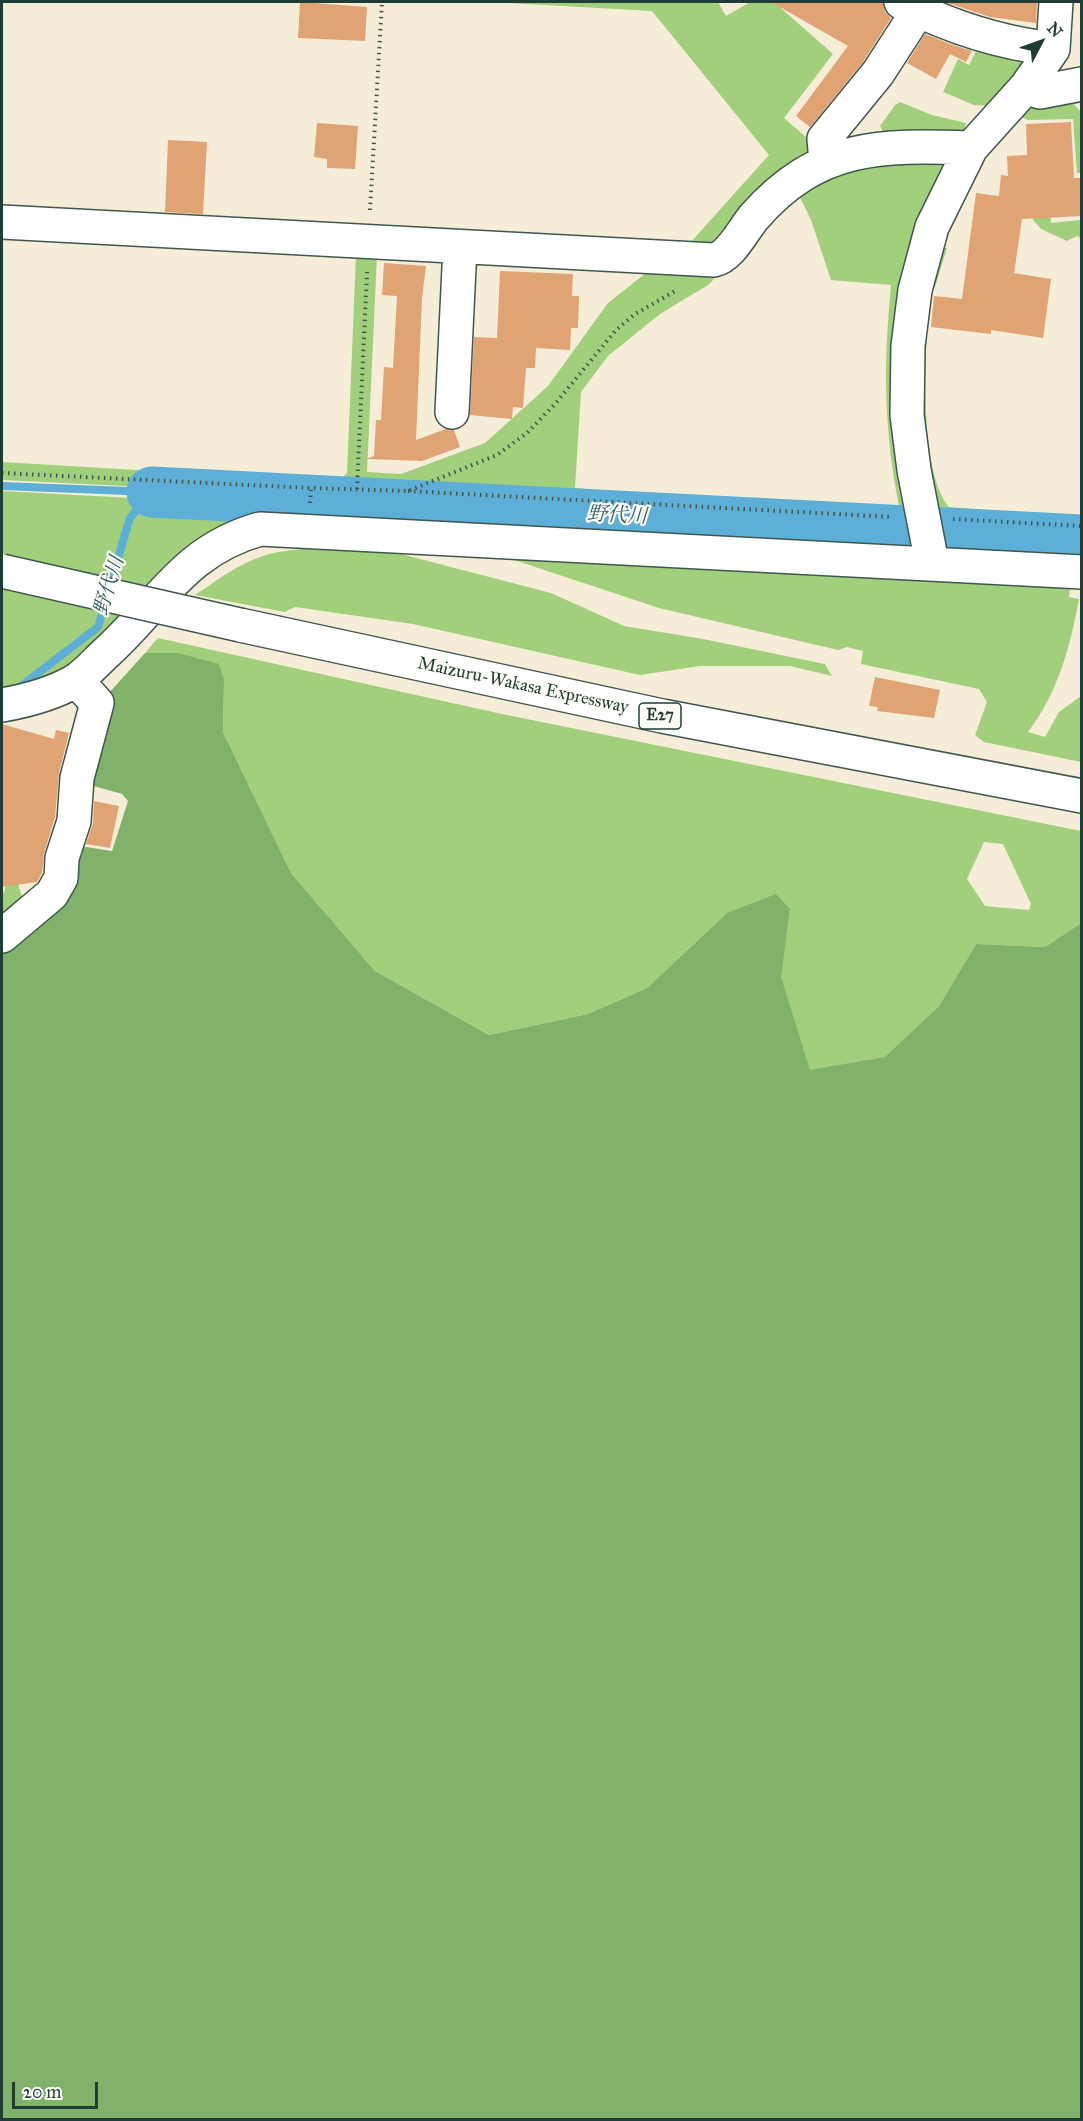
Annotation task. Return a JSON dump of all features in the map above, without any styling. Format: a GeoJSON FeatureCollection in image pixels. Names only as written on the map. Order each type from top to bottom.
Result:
{"type":"FeatureCollection","features":[{"type":"Feature","properties":{"kind":"main road"},"geometry":{"type":"LineString","coordinates":[[928,537],[914,470],[906,415],[911,316],[915,290],[932,227],[971,148],[1026,87],[1053,49],[1056,2]]}},
{"type":"Feature","properties":{"kind":"main road"},"geometry":{"type":"LineString","coordinates":[[826,161],[824,139],[878,73],[909,6],[1004,41],[1053,49]]}},
{"type":"Feature","properties":{"kind":"main road"},"geometry":{"type":"LineString","coordinates":[[1026,87],[1040,92],[1082,84]]}},
{"type":"Feature","properties":{"kind":"main road"},"geometry":{"type":"LineString","coordinates":[[2,222],[714,260],[727,252],[770,200],[802,174],[826,161],[859,152],[885,149],[971,148]]}},
{"type":"Feature","properties":{"kind":"main road"},"geometry":{"type":"LineString","coordinates":[[452,412],[460,247]]}},
{"type":"Feature","properties":{"kind":"main road"},"geometry":{"type":"LineString","coordinates":[[2,705],[22,701],[76,680],[117,644],[189,566],[234,536],[260,529],[928,537],[1082,572]]}},
{"type":"Feature","properties":{"kind":"main road","name":"Maizuru-Wakasa Expressway"},"geometry":{"type":"LineString","coordinates":[[2,571],[662,716],[1082,796]]}},
{"type":"Feature","properties":{"kind":"main road"},"geometry":{"type":"LineString","coordinates":[[2,936],[52,894],[61,878],[62,858],[74,821],[77,778],[97,703],[76,680]]}},
{"type":"Feature","properties":{"kind":"path"},"geometry":{"type":"LineString","coordinates":[[408,491],[497,455],[527,433],[579,377],[616,330],[635,314],[703,274],[714,260]]}},
{"type":"Feature","properties":{"kind":"path"},"geometry":{"type":"LineString","coordinates":[[2,473],[408,491],[813,514],[928,537],[1082,526]]}},
{"type":"Feature","properties":{"kind":"path"},"geometry":{"type":"LineString","coordinates":[[310,488],[310,495]]}},
{"type":"Feature","properties":{"kind":"green space"},"geometry":{"type":"Polygon","coordinates":[[[490,2],[718,2],[726,16],[750,2],[774,2],[833,54],[784,118],[813,143],[812,161],[722,248],[690,243],[769,155],[652,11],[490,2]]]}},
{"type":"Feature","properties":{"kind":"green space"},"geometry":{"type":"Polygon","coordinates":[[[979,45],[1044,54],[991,106],[974,105],[943,92],[958,59],[969,65],[979,45]]]}},
{"type":"Feature","properties":{"kind":"green space"},"geometry":{"type":"Polygon","coordinates":[[[1052,99],[1071,101],[1081,112],[1081,173],[1077,173],[1073,119],[1028,120],[1023,118],[1020,108],[1052,99]]]}},
{"type":"Feature","properties":{"kind":"green space"},"geometry":{"type":"Polygon","coordinates":[[[900,102],[932,115],[966,123],[963,136],[889,141],[880,126],[895,105],[900,102]]]}},
{"type":"Feature","properties":{"kind":"green space"},"geometry":{"type":"Polygon","coordinates":[[[952,155],[940,192],[908,511],[900,512],[902,524],[2,480],[2,462],[338,482],[347,473],[356,254],[377,255],[367,472],[401,474],[485,443],[548,386],[608,303],[651,269],[693,269],[816,172],[952,155]],[[799,195],[708,285],[660,314],[608,356],[581,392],[575,488],[798,504],[806,510],[900,512],[891,454],[886,399],[891,285],[831,280],[811,220],[799,195]]]}},
{"type":"Feature","properties":{"kind":"green space"},"geometry":{"type":"Polygon","coordinates":[[[1034,206],[1050,207],[1051,223],[1081,220],[1081,239],[1077,236],[1067,241],[1041,229],[1033,220],[1034,206]]]}},
{"type":"Feature","properties":{"kind":"green space"},"geometry":{"type":"Polygon","coordinates":[[[937,247],[947,248],[935,287],[931,287],[927,337],[926,402],[932,463],[939,488],[949,507],[1081,518],[1081,534],[938,526],[945,523],[943,512],[931,509],[921,463],[914,393],[915,346],[919,312],[937,247]]]}},
{"type":"Feature","properties":{"kind":"green space"},"geometry":{"type":"Polygon","coordinates":[[[2,491],[298,507],[298,518],[250,519],[229,524],[206,535],[74,664],[21,692],[19,685],[2,688],[2,491]]]}},
{"type":"Feature","properties":{"kind":"green space"},"geometry":{"type":"Polygon","coordinates":[[[318,506],[919,538],[921,550],[326,520],[318,515],[318,506]]]}},
{"type":"Feature","properties":{"kind":"green space"},"geometry":{"type":"Polygon","coordinates":[[[938,539],[1081,546],[1081,562],[948,553],[938,539]]]}},
{"type":"Feature","properties":{"kind":"green space"},"geometry":{"type":"Polygon","coordinates":[[[374,547],[551,593],[624,626],[703,639],[825,664],[832,676],[790,666],[700,666],[640,675],[413,624],[295,607],[285,612],[195,595],[236,568],[263,556],[290,550],[374,547]]]}},
{"type":"Feature","properties":{"kind":"green space"},"geometry":{"type":"Polygon","coordinates":[[[514,552],[1070,587],[1069,597],[1079,599],[1067,652],[1047,702],[1028,732],[1045,737],[1059,712],[1081,696],[1081,762],[984,742],[975,735],[987,702],[979,689],[861,664],[863,651],[847,647],[838,650],[659,608],[514,560],[514,552]]]}},
{"type":"Feature","properties":{"kind":"green space"},"geometry":{"type":"Polygon","coordinates":[[[158,638],[502,714],[1081,831],[1081,923],[1045,947],[976,944],[939,1006],[886,1057],[810,1071],[780,977],[790,910],[727,913],[647,988],[588,1014],[489,1035],[375,971],[291,873],[223,732],[224,680],[178,653],[145,653],[158,638]],[[984,842],[967,879],[985,906],[1029,910],[1031,904],[1003,844],[984,842]]]}},
{"type":"Feature","properties":{"kind":"green space"},"geometry":{"type":"Polygon","coordinates":[[[145,653],[178,653],[219,664],[224,680],[223,732],[291,873],[375,971],[489,1035],[588,1014],[647,988],[727,913],[776,894],[790,909],[781,977],[810,1070],[885,1057],[939,1006],[976,944],[1045,947],[1081,923],[1081,2119],[2,2120],[2,944],[77,850],[86,847],[112,851],[128,801],[122,794],[90,785],[109,693],[145,653]]]}},
{"type":"Feature","properties":{"kind":"green space"},"geometry":{"type":"Polygon","coordinates":[[[7,880],[17,880],[25,907],[2,930],[2,893],[4,893],[7,880]]]}},
{"type":"Feature","properties":{"kind":"building"},"geometry":{"type":"Polygon","coordinates":[[[300,2],[367,7],[365,41],[298,38],[300,2]]]}},
{"type":"Feature","properties":{"kind":"building"},"geometry":{"type":"Polygon","coordinates":[[[771,2],[883,2],[885,12],[891,18],[863,62],[810,127],[796,116],[848,46],[771,2]]]}},
{"type":"Feature","properties":{"kind":"building"},"geometry":{"type":"Polygon","coordinates":[[[945,2],[1037,2],[1036,23],[990,17],[945,2]]]}},
{"type":"Feature","properties":{"kind":"building"},"geometry":{"type":"Polygon","coordinates":[[[925,34],[972,51],[966,62],[950,54],[936,79],[907,63],[925,34]]]}},
{"type":"Feature","properties":{"kind":"building"},"geometry":{"type":"Polygon","coordinates":[[[1071,122],[1074,178],[1082,178],[1082,216],[1022,219],[1014,273],[1051,279],[1043,338],[991,330],[991,334],[931,327],[934,296],[962,299],[976,193],[999,196],[1001,175],[1008,176],[1007,156],[1027,155],[1026,124],[1071,122]]]}},
{"type":"Feature","properties":{"kind":"building"},"geometry":{"type":"Polygon","coordinates":[[[317,123],[358,126],[355,169],[327,168],[327,159],[314,157],[317,123]]]}},
{"type":"Feature","properties":{"kind":"building"},"geometry":{"type":"Polygon","coordinates":[[[168,140],[207,142],[203,214],[165,212],[168,140]]]}},
{"type":"Feature","properties":{"kind":"building"},"geometry":{"type":"Polygon","coordinates":[[[384,263],[426,266],[422,298],[416,440],[446,429],[454,430],[460,447],[422,461],[366,459],[374,456],[376,420],[381,420],[384,367],[393,368],[397,296],[382,295],[384,263]]]}},
{"type":"Feature","properties":{"kind":"building"},"geometry":{"type":"Polygon","coordinates":[[[500,271],[573,274],[572,296],[579,296],[578,328],[571,328],[570,350],[536,348],[535,368],[526,368],[523,408],[513,407],[512,419],[470,415],[474,337],[497,338],[500,271]]]}},
{"type":"Feature","properties":{"kind":"building"},"geometry":{"type":"Polygon","coordinates":[[[875,677],[940,690],[934,718],[877,711],[878,707],[869,706],[875,677]]]}},
{"type":"Feature","properties":{"kind":"building"},"geometry":{"type":"Polygon","coordinates":[[[2,724],[54,739],[56,730],[69,733],[59,773],[55,817],[44,853],[42,873],[37,882],[2,887],[2,724]]]}},
{"type":"Feature","properties":{"kind":"building"},"geometry":{"type":"Polygon","coordinates":[[[94,801],[119,806],[110,848],[86,844],[93,823],[94,801]]]}},
{"type":"Feature","properties":{"kind":"waterway","name":"野代川"},"geometry":{"type":"LineString","coordinates":[[2,486],[152,492]]}},
{"type":"Feature","properties":{"kind":"waterway","name":"野代川"},"geometry":{"type":"LineString","coordinates":[[109,588],[130,518],[152,492]]}},
{"type":"Feature","properties":{"kind":"waterway","name":"野代川"},"geometry":{"type":"LineString","coordinates":[[152,492],[1082,540]]}},
{"type":"Feature","properties":{"kind":"waterway","name":"野代川"},"geometry":{"type":"LineString","coordinates":[[20,687],[98,627],[106,601]]}}]}
